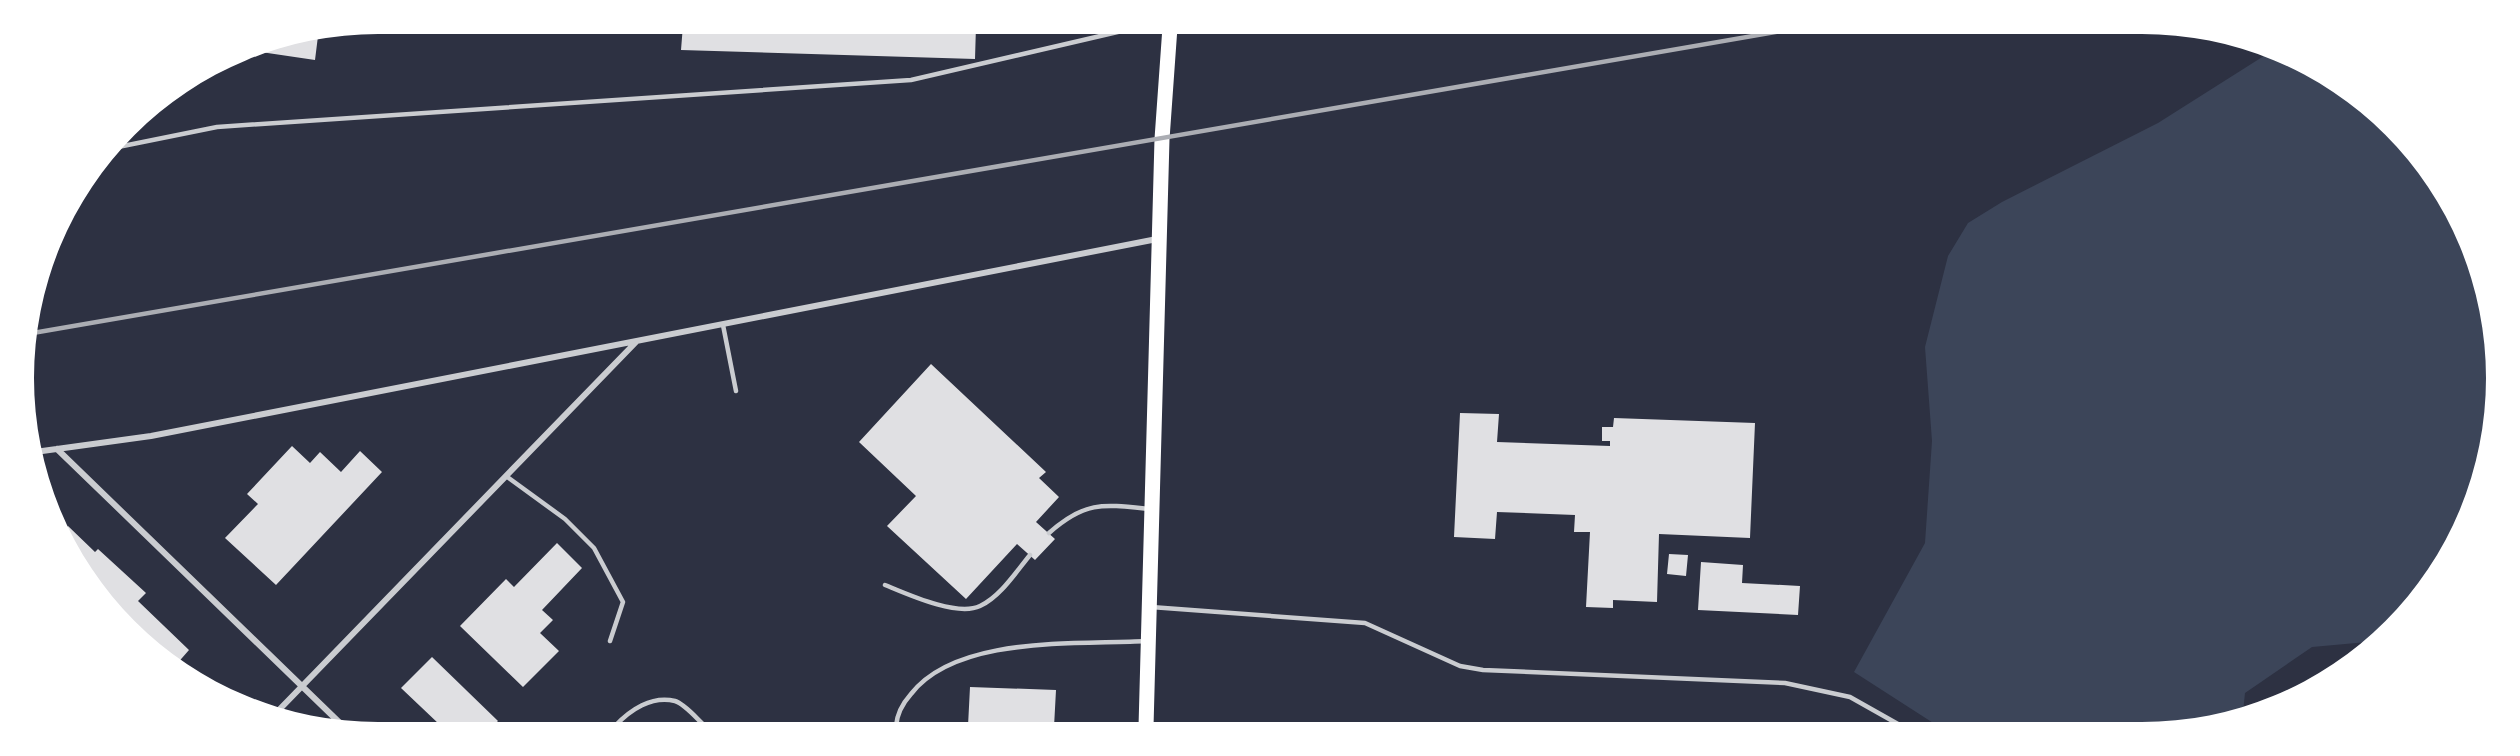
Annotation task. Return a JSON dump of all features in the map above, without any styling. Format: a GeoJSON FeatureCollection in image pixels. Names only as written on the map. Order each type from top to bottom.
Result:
{"type":"FeatureCollection","features":[{"type":"Feature","properties":{"kind":"main road"},"geometry":{"type":"LineString","coordinates":[[1146,722],[1162,139],[1170,34]]}},
{"type":"Feature","properties":{"kind":"street"},"geometry":{"type":"LineString","coordinates":[[42,451],[152,436],[1160,239]]}},
{"type":"Feature","properties":{"kind":"street"},"geometry":{"type":"LineString","coordinates":[[282,708],[636,342]]}},
{"type":"Feature","properties":{"kind":"street"},"geometry":{"type":"LineString","coordinates":[[57,449],[336,719]]}},
{"type":"Feature","properties":{"kind":"lane"},"geometry":{"type":"LineString","coordinates":[[126,145],[217,126],[911,80],[1108,34]]}},
{"type":"Feature","properties":{"kind":"lane"},"geometry":{"type":"LineString","coordinates":[[723,325],[736,391]]}},
{"type":"Feature","properties":{"kind":"lane"},"geometry":{"type":"LineString","coordinates":[[506,476],[565,519],[594,548],[623,602],[610,641]]}},
{"type":"Feature","properties":{"kind":"lane"},"geometry":{"type":"LineString","coordinates":[[1049,533],[1066,518],[1087,507],[1153,509]]}},
{"type":"Feature","properties":{"kind":"lane"},"geometry":{"type":"LineString","coordinates":[[885,585],[916,598],[966,609],[981,606],[1003,587],[1030,555]]}},
{"type":"Feature","properties":{"kind":"lane"},"geometry":{"type":"LineString","coordinates":[[1150,607],[1365,622],[1460,666],[1484,670],[1785,683],[1850,697],[1894,722]]}},
{"type":"Feature","properties":{"kind":"lane"},"geometry":{"type":"LineString","coordinates":[[897,722],[903,704],[931,673],[976,654],[1008,648],[1148,641]]}},
{"type":"Feature","properties":{"kind":"lane"},"geometry":{"type":"LineString","coordinates":[[619,722],[626,715],[653,700],[676,701],[700,722]]}},
{"type":"Feature","properties":{"kind":"shaded area"},"geometry":{"type":"Polygon","coordinates":[[[2262,57],[2294,70],[2351,105],[2385,135],[2415,169],[2439,206],[2459,247],[2474,289],[2483,333],[2486,378],[2483,423],[2467,488],[2450,530],[2428,569],[2385,621],[2361,643],[2312,647],[2245,693],[2244,706],[2209,715],[2164,721],[1932,722],[1854,672],[1925,543],[1932,441],[1925,347],[1948,256],[1968,223],[2002,202],[2158,123],[2262,57]]]}},
{"type":"Feature","properties":{"kind":"building"},"geometry":{"type":"Polygon","coordinates":[[[682,34],[976,34],[975,59],[681,50],[682,34]]]}},
{"type":"Feature","properties":{"kind":"building"},"geometry":{"type":"Polygon","coordinates":[[[318,40],[315,60],[268,53],[318,40]]]}},
{"type":"Feature","properties":{"kind":"building"},"geometry":{"type":"Polygon","coordinates":[[[931,364],[1046,472],[1039,478],[1059,497],[1036,522],[1055,539],[1035,560],[1017,544],[966,599],[887,526],[916,496],[859,442],[931,364]]]}},
{"type":"Feature","properties":{"kind":"building"},"geometry":{"type":"Polygon","coordinates":[[[1460,413],[1499,414],[1497,442],[1610,446],[1610,441],[1602,441],[1602,427],[1613,427],[1614,418],[1755,423],[1750,538],[1659,534],[1657,602],[1613,600],[1613,608],[1586,607],[1590,532],[1574,532],[1575,515],[1497,512],[1495,539],[1454,537],[1460,413]]]}},
{"type":"Feature","properties":{"kind":"building"},"geometry":{"type":"Polygon","coordinates":[[[292,446],[310,463],[320,452],[341,472],[360,451],[382,472],[276,585],[225,538],[258,504],[247,494],[292,446]]]}},
{"type":"Feature","properties":{"kind":"building"},"geometry":{"type":"Polygon","coordinates":[[[68,526],[95,552],[98,549],[146,593],[138,601],[189,650],[181,659],[135,621],[92,569],[68,526]]]}},
{"type":"Feature","properties":{"kind":"building"},"geometry":{"type":"Polygon","coordinates":[[[557,543],[582,568],[542,610],[553,620],[540,633],[559,651],[523,687],[460,626],[506,579],[514,587],[557,543]]]}},
{"type":"Feature","properties":{"kind":"building"},"geometry":{"type":"Polygon","coordinates":[[[1669,554],[1688,555],[1686,576],[1667,574],[1669,554]]]}},
{"type":"Feature","properties":{"kind":"building"},"geometry":{"type":"Polygon","coordinates":[[[1701,562],[1743,565],[1742,583],[1800,586],[1798,615],[1698,610],[1701,562]]]}},
{"type":"Feature","properties":{"kind":"building"},"geometry":{"type":"Polygon","coordinates":[[[432,657],[498,721],[437,722],[401,688],[432,657]]]}},
{"type":"Feature","properties":{"kind":"building"},"geometry":{"type":"Polygon","coordinates":[[[970,687],[1056,690],[1054,722],[968,722],[970,687]]]}},
{"type":"Feature","properties":{"kind":"railway"},"geometry":{"type":"LineString","coordinates":[[37,332],[1764,34]]}}]}
